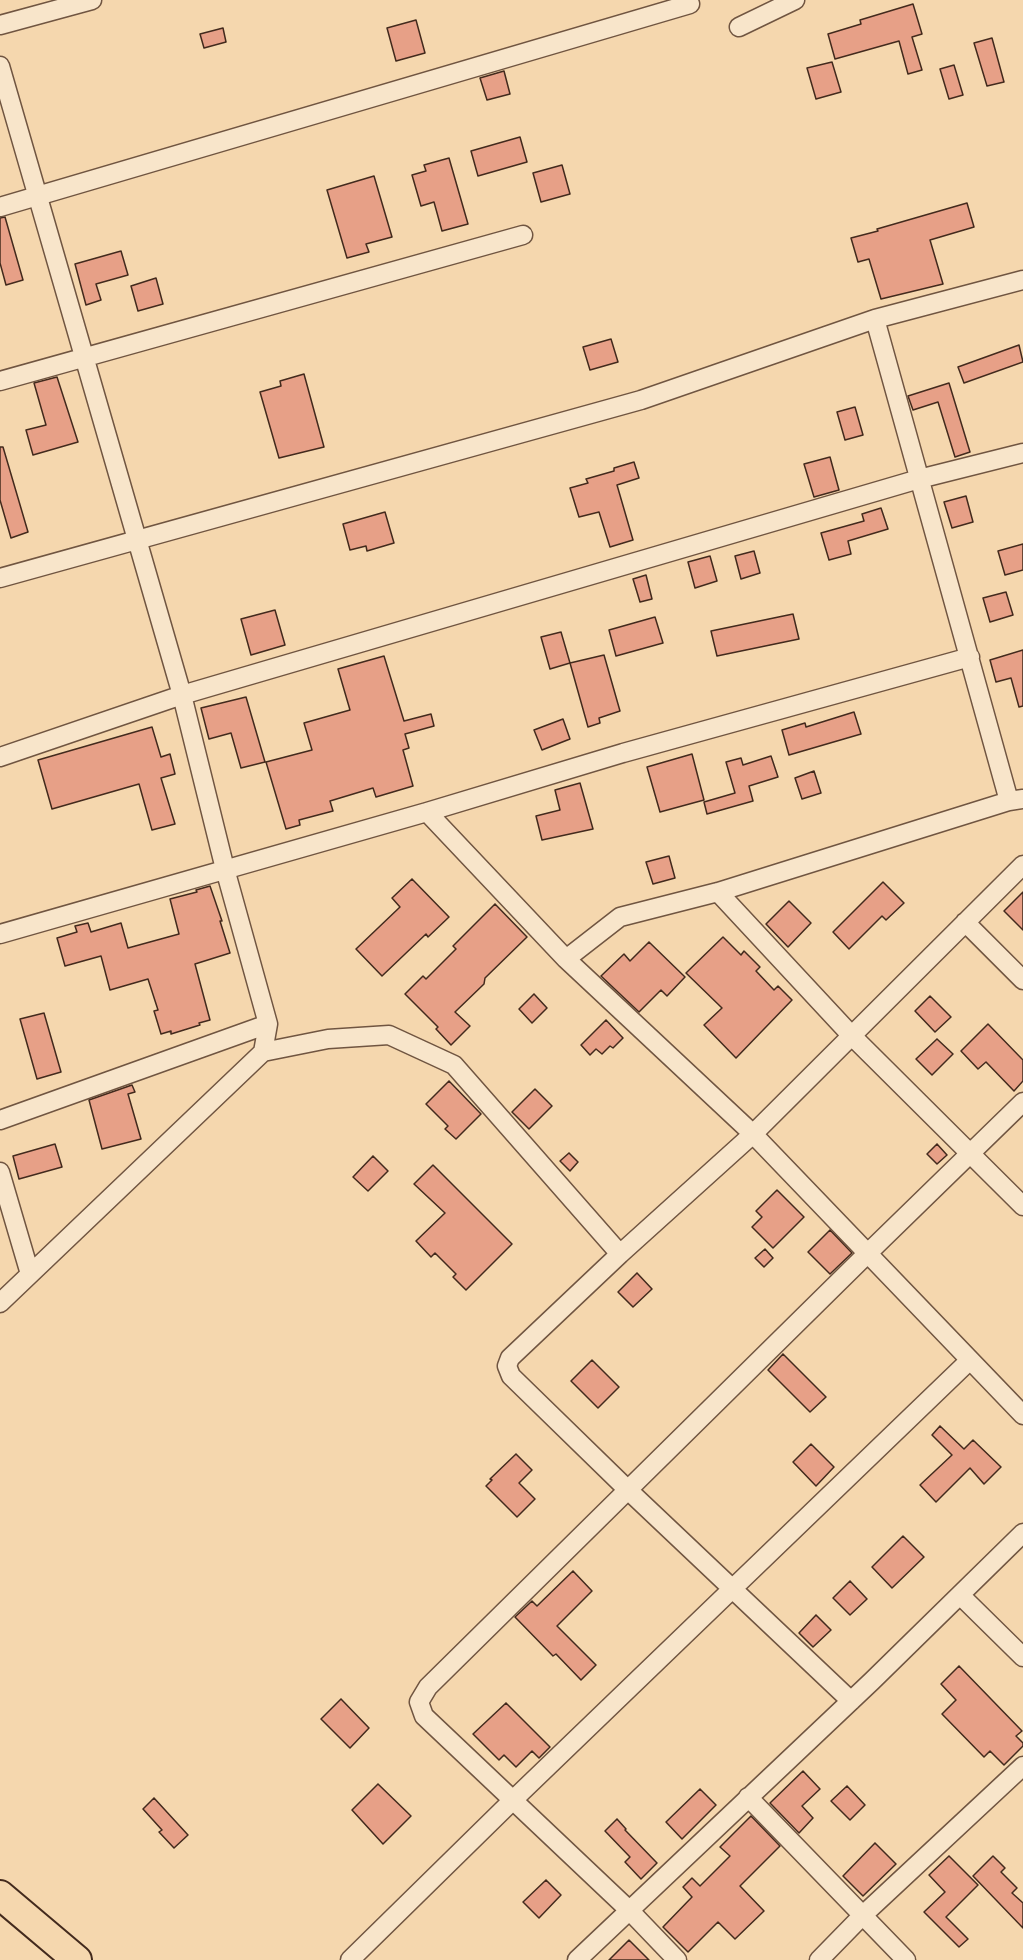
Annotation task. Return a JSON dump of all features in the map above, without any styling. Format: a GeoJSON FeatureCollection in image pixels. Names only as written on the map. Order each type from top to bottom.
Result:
{"type":"FeatureCollection","features":[{"type":"Feature","properties":{"kind":"main road"},"geometry":{"type":"LineString","coordinates":[[0,1894],[77,1960]]}},
{"type":"Feature","properties":{"kind":"street"},"geometry":{"type":"LineString","coordinates":[[0,25],[92,0]]}},
{"type":"Feature","properties":{"kind":"street"},"geometry":{"type":"LineString","coordinates":[[739,27],[795,0]]}},
{"type":"Feature","properties":{"kind":"street"},"geometry":{"type":"LineString","coordinates":[[0,207],[690,4]]}},
{"type":"Feature","properties":{"kind":"street"},"geometry":{"type":"LineString","coordinates":[[0,66],[182,695],[225,869],[268,1024],[263,1052]]}},
{"type":"Feature","properties":{"kind":"street"},"geometry":{"type":"LineString","coordinates":[[0,381],[523,235]]}},
{"type":"Feature","properties":{"kind":"street"},"geometry":{"type":"LineString","coordinates":[[0,578],[641,400],[875,319],[1023,280]]}},
{"type":"Feature","properties":{"kind":"street"},"geometry":{"type":"LineString","coordinates":[[566,959],[620,917],[718,891],[1016,800],[970,657],[875,319]]}},
{"type":"Feature","properties":{"kind":"street"},"geometry":{"type":"LineString","coordinates":[[0,757],[182,695],[920,479],[1023,453]]}},
{"type":"Feature","properties":{"kind":"street"},"geometry":{"type":"LineString","coordinates":[[0,934],[427,812],[623,753],[970,657]]}},
{"type":"Feature","properties":{"kind":"street"},"geometry":{"type":"LineString","coordinates":[[427,812],[566,959],[753,1134],[1023,1415]]}},
{"type":"Feature","properties":{"kind":"street"},"geometry":{"type":"LineString","coordinates":[[851,1701],[628,1490],[511,1376],[507,1366],[510,1358],[620,1254],[753,1134],[1023,865]]}},
{"type":"Feature","properties":{"kind":"street"},"geometry":{"type":"LineString","coordinates":[[718,891],[850,1035],[1023,1206]]}},
{"type":"Feature","properties":{"kind":"street"},"geometry":{"type":"LineString","coordinates":[[965,922],[1023,980]]}},
{"type":"Feature","properties":{"kind":"street"},"geometry":{"type":"LineString","coordinates":[[0,1120],[268,1024]]}},
{"type":"Feature","properties":{"kind":"street"},"geometry":{"type":"LineString","coordinates":[[0,1303],[263,1052],[328,1039],[389,1035],[454,1065],[620,1254]]}},
{"type":"Feature","properties":{"kind":"street"},"geometry":{"type":"LineString","coordinates":[[678,1960],[629,1910],[424,1716],[419,1702],[428,1687],[1023,1102]]}},
{"type":"Feature","properties":{"kind":"street"},"geometry":{"type":"LineString","coordinates":[[0,1172],[30,1274]]}},
{"type":"Feature","properties":{"kind":"street"},"geometry":{"type":"LineString","coordinates":[[350,1960],[970,1360]]}},
{"type":"Feature","properties":{"kind":"street"},"geometry":{"type":"LineString","coordinates":[[577,1960],[851,1701],[1023,1533]]}},
{"type":"Feature","properties":{"kind":"street"},"geometry":{"type":"LineString","coordinates":[[960,1595],[1023,1657]]}},
{"type":"Feature","properties":{"kind":"street"},"geometry":{"type":"LineString","coordinates":[[819,1960],[862,1916],[1023,1766]]}},
{"type":"Feature","properties":{"kind":"street"},"geometry":{"type":"LineString","coordinates":[[748,1797],[906,1960]]}},
{"type":"Feature","properties":{"kind":"building"},"geometry":{"type":"Polygon","coordinates":[[[913,4],[922,34],[912,37],[922,70],[908,74],[899,41],[835,59],[828,34],[861,24],[860,20],[913,4]]]}},
{"type":"Feature","properties":{"kind":"building"},"geometry":{"type":"Polygon","coordinates":[[[416,20],[425,53],[396,61],[387,28],[416,20]]]}},
{"type":"Feature","properties":{"kind":"building"},"geometry":{"type":"Polygon","coordinates":[[[223,28],[226,42],[204,48],[200,34],[223,28]]]}},
{"type":"Feature","properties":{"kind":"building"},"geometry":{"type":"Polygon","coordinates":[[[992,38],[1004,82],[987,86],[974,43],[992,38]]]}},
{"type":"Feature","properties":{"kind":"building"},"geometry":{"type":"Polygon","coordinates":[[[832,62],[841,92],[816,99],[807,68],[832,62]]]}},
{"type":"Feature","properties":{"kind":"building"},"geometry":{"type":"Polygon","coordinates":[[[954,65],[963,95],[949,99],[940,69],[954,65]]]}},
{"type":"Feature","properties":{"kind":"building"},"geometry":{"type":"Polygon","coordinates":[[[504,71],[510,94],[487,100],[480,78],[504,71]]]}},
{"type":"Feature","properties":{"kind":"building"},"geometry":{"type":"Polygon","coordinates":[[[520,137],[527,162],[478,176],[471,151],[520,137]]]}},
{"type":"Feature","properties":{"kind":"building"},"geometry":{"type":"Polygon","coordinates":[[[449,158],[468,224],[442,231],[434,202],[421,206],[412,175],[426,171],[424,165],[449,158]]]}},
{"type":"Feature","properties":{"kind":"building"},"geometry":{"type":"Polygon","coordinates":[[[562,165],[570,194],[541,202],[533,173],[562,165]]]}},
{"type":"Feature","properties":{"kind":"building"},"geometry":{"type":"Polygon","coordinates":[[[374,176],[392,237],[366,244],[369,252],[347,258],[327,190],[374,176]]]}},
{"type":"Feature","properties":{"kind":"building"},"geometry":{"type":"Polygon","coordinates":[[[967,203],[974,227],[930,240],[943,284],[881,299],[869,259],[858,262],[851,238],[967,203]]]}},
{"type":"Feature","properties":{"kind":"building"},"geometry":{"type":"Polygon","coordinates":[[[5,217],[23,280],[6,285],[0,263],[0,218],[5,217]]]}},
{"type":"Feature","properties":{"kind":"building"},"geometry":{"type":"Polygon","coordinates":[[[121,251],[128,275],[96,284],[101,300],[86,305],[75,264],[121,251]]]}},
{"type":"Feature","properties":{"kind":"building"},"geometry":{"type":"Polygon","coordinates":[[[156,278],[163,304],[138,311],[131,286],[156,278]]]}},
{"type":"Feature","properties":{"kind":"building"},"geometry":{"type":"Polygon","coordinates":[[[611,339],[618,362],[590,370],[583,347],[611,339]]]}},
{"type":"Feature","properties":{"kind":"building"},"geometry":{"type":"Polygon","coordinates":[[[1019,345],[1023,362],[964,383],[958,367],[1019,345]]]}},
{"type":"Feature","properties":{"kind":"building"},"geometry":{"type":"Polygon","coordinates":[[[304,374],[324,447],[279,458],[260,392],[281,386],[280,381],[304,374]]]}},
{"type":"Feature","properties":{"kind":"building"},"geometry":{"type":"Polygon","coordinates":[[[57,377],[78,442],[33,455],[26,430],[46,425],[34,383],[57,377]]]}},
{"type":"Feature","properties":{"kind":"building"},"geometry":{"type":"Polygon","coordinates":[[[949,383],[970,452],[955,457],[938,402],[913,410],[908,396],[949,383]]]}},
{"type":"Feature","properties":{"kind":"building"},"geometry":{"type":"Polygon","coordinates":[[[855,407],[863,435],[845,440],[837,412],[855,407]]]}},
{"type":"Feature","properties":{"kind":"building"},"geometry":{"type":"Polygon","coordinates":[[[0,447],[3,447],[28,532],[11,538],[0,500],[0,447]]]}},
{"type":"Feature","properties":{"kind":"building"},"geometry":{"type":"Polygon","coordinates":[[[830,457],[839,490],[814,497],[804,464],[830,457]]]}},
{"type":"Feature","properties":{"kind":"building"},"geometry":{"type":"Polygon","coordinates":[[[634,462],[639,478],[617,485],[633,540],[610,547],[599,512],[579,517],[570,488],[588,483],[586,479],[614,471],[614,468],[634,462]]]}},
{"type":"Feature","properties":{"kind":"building"},"geometry":{"type":"Polygon","coordinates":[[[966,496],[973,522],[952,528],[944,502],[966,496]]]}},
{"type":"Feature","properties":{"kind":"building"},"geometry":{"type":"Polygon","coordinates":[[[881,508],[888,529],[848,541],[851,554],[829,560],[821,533],[864,521],[862,514],[881,508]]]}},
{"type":"Feature","properties":{"kind":"building"},"geometry":{"type":"Polygon","coordinates":[[[385,512],[394,543],[367,551],[366,546],[350,550],[343,524],[385,512]]]}},
{"type":"Feature","properties":{"kind":"building"},"geometry":{"type":"Polygon","coordinates":[[[1023,544],[1023,570],[1005,575],[998,551],[1023,544]]]}},
{"type":"Feature","properties":{"kind":"building"},"geometry":{"type":"Polygon","coordinates":[[[754,551],[760,573],[741,579],[735,556],[754,551]]]}},
{"type":"Feature","properties":{"kind":"building"},"geometry":{"type":"Polygon","coordinates":[[[710,556],[717,581],[695,588],[688,562],[710,556]]]}},
{"type":"Feature","properties":{"kind":"building"},"geometry":{"type":"Polygon","coordinates":[[[646,575],[652,599],[640,602],[633,579],[646,575]]]}},
{"type":"Feature","properties":{"kind":"building"},"geometry":{"type":"Polygon","coordinates":[[[1006,592],[1013,615],[990,622],[983,598],[1006,592]]]}},
{"type":"Feature","properties":{"kind":"building"},"geometry":{"type":"Polygon","coordinates":[[[275,610],[285,645],[251,655],[241,619],[275,610]]]}},
{"type":"Feature","properties":{"kind":"building"},"geometry":{"type":"Polygon","coordinates":[[[793,614],[799,639],[717,656],[711,631],[793,614]]]}},
{"type":"Feature","properties":{"kind":"building"},"geometry":{"type":"Polygon","coordinates":[[[655,617],[663,643],[616,656],[609,630],[655,617]]]}},
{"type":"Feature","properties":{"kind":"building"},"geometry":{"type":"Polygon","coordinates":[[[561,632],[570,663],[550,669],[541,637],[561,632]]]}},
{"type":"Feature","properties":{"kind":"building"},"geometry":{"type":"Polygon","coordinates":[[[1023,650],[1023,706],[1019,707],[1011,678],[996,682],[990,660],[1023,650]]]}},
{"type":"Feature","properties":{"kind":"building"},"geometry":{"type":"Polygon","coordinates":[[[604,655],[620,711],[599,718],[600,723],[588,727],[570,663],[604,655]]]}},
{"type":"Feature","properties":{"kind":"building"},"geometry":{"type":"Polygon","coordinates":[[[384,656],[404,721],[431,714],[434,726],[405,734],[409,748],[403,750],[413,786],[376,797],[373,788],[330,801],[333,811],[299,820],[300,825],[286,829],[266,762],[312,750],[304,723],[350,710],[338,669],[384,656]]]}},
{"type":"Feature","properties":{"kind":"building"},"geometry":{"type":"Polygon","coordinates":[[[246,697],[265,762],[241,768],[231,733],[209,739],[201,708],[246,697]]]}},
{"type":"Feature","properties":{"kind":"building"},"geometry":{"type":"Polygon","coordinates":[[[854,712],[861,734],[789,755],[782,730],[805,723],[806,727],[854,712]]]}},
{"type":"Feature","properties":{"kind":"building"},"geometry":{"type":"Polygon","coordinates":[[[563,719],[570,739],[542,750],[534,730],[563,719]]]}},
{"type":"Feature","properties":{"kind":"building"},"geometry":{"type":"Polygon","coordinates":[[[152,727],[161,757],[170,754],[175,774],[161,778],[175,824],[152,830],[139,784],[52,809],[38,760],[152,727]]]}},
{"type":"Feature","properties":{"kind":"building"},"geometry":{"type":"Polygon","coordinates":[[[692,754],[704,800],[660,812],[647,767],[692,754]]]}},
{"type":"Feature","properties":{"kind":"building"},"geometry":{"type":"Polygon","coordinates":[[[771,756],[778,777],[749,786],[753,801],[707,814],[704,802],[735,793],[726,762],[741,758],[743,765],[771,756]]]}},
{"type":"Feature","properties":{"kind":"building"},"geometry":{"type":"Polygon","coordinates":[[[814,771],[821,793],[802,799],[795,778],[814,771]]]}},
{"type":"Feature","properties":{"kind":"building"},"geometry":{"type":"Polygon","coordinates":[[[580,783],[593,829],[542,840],[536,816],[560,810],[555,790],[580,783]]]}},
{"type":"Feature","properties":{"kind":"building"},"geometry":{"type":"Polygon","coordinates":[[[669,856],[675,878],[653,884],[646,862],[669,856]]]}},
{"type":"Feature","properties":{"kind":"building"},"geometry":{"type":"Polygon","coordinates":[[[412,879],[449,917],[428,937],[426,934],[382,976],[356,949],[400,907],[392,898],[412,879]]]}},
{"type":"Feature","properties":{"kind":"building"},"geometry":{"type":"Polygon","coordinates":[[[883,882],[904,903],[886,920],[882,916],[849,949],[833,932],[883,882]]]}},
{"type":"Feature","properties":{"kind":"building"},"geometry":{"type":"Polygon","coordinates":[[[210,886],[230,953],[195,964],[210,1020],[171,1034],[171,1031],[161,1034],[154,1011],[158,1010],[148,979],[110,990],[101,956],[65,966],[57,938],[77,932],[75,926],[88,923],[91,932],[121,923],[128,948],[179,934],[170,899],[210,886]]]}},
{"type":"Feature","properties":{"kind":"building"},"geometry":{"type":"Polygon","coordinates":[[[1023,892],[1023,930],[1004,911],[1023,892]]]}},
{"type":"Feature","properties":{"kind":"building"},"geometry":{"type":"Polygon","coordinates":[[[789,901],[811,923],[788,947],[766,924],[789,901]]]}},
{"type":"Feature","properties":{"kind":"building"},"geometry":{"type":"Polygon","coordinates":[[[495,904],[527,937],[485,978],[484,984],[455,1012],[470,1026],[451,1045],[436,1029],[438,1027],[405,994],[423,976],[426,979],[456,949],[453,946],[495,904]]]}},
{"type":"Feature","properties":{"kind":"building"},"geometry":{"type":"Polygon","coordinates":[[[723,937],[741,955],[744,951],[760,967],[756,971],[774,990],[778,986],[792,1000],[736,1058],[704,1025],[722,1008],[686,973],[723,937]]]}},
{"type":"Feature","properties":{"kind":"building"},"geometry":{"type":"Polygon","coordinates":[[[649,942],[685,977],[667,996],[661,990],[639,1012],[601,976],[624,954],[630,961],[649,942]]]}},
{"type":"Feature","properties":{"kind":"building"},"geometry":{"type":"Polygon","coordinates":[[[534,994],[547,1008],[532,1023],[519,1009],[534,994]]]}},
{"type":"Feature","properties":{"kind":"building"},"geometry":{"type":"Polygon","coordinates":[[[930,996],[951,1017],[935,1032],[915,1011],[930,996]]]}},
{"type":"Feature","properties":{"kind":"building"},"geometry":{"type":"Polygon","coordinates":[[[44,1013],[61,1072],[37,1079],[20,1019],[44,1013]]]}},
{"type":"Feature","properties":{"kind":"building"},"geometry":{"type":"Polygon","coordinates":[[[606,1020],[623,1038],[613,1048],[610,1046],[602,1054],[596,1049],[590,1055],[581,1045],[606,1020]]]}},
{"type":"Feature","properties":{"kind":"building"},"geometry":{"type":"Polygon","coordinates":[[[988,1024],[1023,1060],[1023,1081],[1014,1091],[986,1062],[978,1069],[961,1051],[988,1024]]]}},
{"type":"Feature","properties":{"kind":"building"},"geometry":{"type":"Polygon","coordinates":[[[937,1039],[953,1054],[932,1075],[916,1059],[937,1039]]]}},
{"type":"Feature","properties":{"kind":"building"},"geometry":{"type":"Polygon","coordinates":[[[449,1081],[481,1114],[456,1139],[445,1129],[448,1126],[426,1104],[449,1081]]]}},
{"type":"Feature","properties":{"kind":"building"},"geometry":{"type":"Polygon","coordinates":[[[132,1085],[135,1092],[128,1094],[141,1139],[102,1149],[89,1100],[132,1085]]]}},
{"type":"Feature","properties":{"kind":"building"},"geometry":{"type":"Polygon","coordinates":[[[535,1089],[552,1106],[529,1129],[512,1112],[535,1089]]]}},
{"type":"Feature","properties":{"kind":"building"},"geometry":{"type":"Polygon","coordinates":[[[55,1144],[62,1167],[19,1179],[13,1156],[55,1144]]]}},
{"type":"Feature","properties":{"kind":"building"},"geometry":{"type":"Polygon","coordinates":[[[937,1144],[947,1155],[937,1164],[927,1154],[937,1144]]]}},
{"type":"Feature","properties":{"kind":"building"},"geometry":{"type":"Polygon","coordinates":[[[569,1153],[578,1162],[570,1171],[560,1161],[569,1153]]]}},
{"type":"Feature","properties":{"kind":"building"},"geometry":{"type":"Polygon","coordinates":[[[373,1156],[388,1171],[368,1191],[353,1177],[373,1156]]]}},
{"type":"Feature","properties":{"kind":"building"},"geometry":{"type":"Polygon","coordinates":[[[433,1165],[512,1244],[466,1290],[453,1277],[456,1274],[435,1253],[431,1257],[416,1241],[445,1213],[414,1184],[433,1165]]]}},
{"type":"Feature","properties":{"kind":"building"},"geometry":{"type":"Polygon","coordinates":[[[777,1190],[804,1217],[773,1248],[752,1227],[762,1217],[756,1211],[777,1190]]]}},
{"type":"Feature","properties":{"kind":"building"},"geometry":{"type":"Polygon","coordinates":[[[830,1230],[852,1253],[830,1274],[808,1252],[830,1230]]]}},
{"type":"Feature","properties":{"kind":"building"},"geometry":{"type":"Polygon","coordinates":[[[765,1249],[773,1258],[764,1267],[755,1258],[765,1249]]]}},
{"type":"Feature","properties":{"kind":"building"},"geometry":{"type":"Polygon","coordinates":[[[637,1273],[652,1289],[633,1307],[618,1292],[637,1273]]]}},
{"type":"Feature","properties":{"kind":"building"},"geometry":{"type":"Polygon","coordinates":[[[783,1354],[826,1397],[810,1412],[768,1370],[783,1354]]]}},
{"type":"Feature","properties":{"kind":"building"},"geometry":{"type":"Polygon","coordinates":[[[592,1360],[619,1387],[598,1408],[571,1381],[592,1360]]]}},
{"type":"Feature","properties":{"kind":"building"},"geometry":{"type":"Polygon","coordinates":[[[940,1426],[964,1449],[973,1440],[1001,1467],[984,1484],[970,1468],[936,1502],[920,1485],[952,1455],[932,1435],[940,1426]]]}},
{"type":"Feature","properties":{"kind":"building"},"geometry":{"type":"Polygon","coordinates":[[[811,1444],[834,1467],[816,1486],[793,1462],[811,1444]]]}},
{"type":"Feature","properties":{"kind":"building"},"geometry":{"type":"Polygon","coordinates":[[[516,1454],[532,1470],[519,1483],[535,1499],[517,1517],[486,1486],[492,1480],[490,1479],[516,1454]]]}},
{"type":"Feature","properties":{"kind":"building"},"geometry":{"type":"Polygon","coordinates":[[[903,1536],[924,1557],[892,1588],[872,1567],[903,1536]]]}},
{"type":"Feature","properties":{"kind":"building"},"geometry":{"type":"Polygon","coordinates":[[[573,1571],[592,1591],[557,1626],[596,1665],[581,1680],[556,1654],[553,1656],[515,1617],[532,1601],[537,1606],[573,1571]]]}},
{"type":"Feature","properties":{"kind":"building"},"geometry":{"type":"Polygon","coordinates":[[[850,1581],[867,1599],[850,1615],[833,1598],[850,1581]]]}},
{"type":"Feature","properties":{"kind":"building"},"geometry":{"type":"Polygon","coordinates":[[[816,1615],[831,1630],[813,1647],[799,1633],[816,1615]]]}},
{"type":"Feature","properties":{"kind":"building"},"geometry":{"type":"Polygon","coordinates":[[[959,1666],[1022,1731],[1016,1736],[1023,1746],[1004,1765],[990,1751],[984,1757],[942,1714],[956,1700],[941,1684],[959,1666]]]}},
{"type":"Feature","properties":{"kind":"building"},"geometry":{"type":"Polygon","coordinates":[[[341,1699],[369,1728],[350,1748],[321,1719],[341,1699]]]}},
{"type":"Feature","properties":{"kind":"building"},"geometry":{"type":"Polygon","coordinates":[[[506,1703],[550,1747],[539,1758],[532,1751],[516,1767],[504,1755],[499,1760],[473,1734],[506,1703]]]}},
{"type":"Feature","properties":{"kind":"building"},"geometry":{"type":"Polygon","coordinates":[[[803,1771],[820,1789],[802,1806],[813,1818],[799,1833],[770,1803],[803,1771]]]}},
{"type":"Feature","properties":{"kind":"building"},"geometry":{"type":"Polygon","coordinates":[[[378,1784],[411,1816],[383,1844],[352,1810],[378,1784]]]}},
{"type":"Feature","properties":{"kind":"building"},"geometry":{"type":"Polygon","coordinates":[[[847,1786],[865,1805],[850,1820],[831,1801],[847,1786]]]}},
{"type":"Feature","properties":{"kind":"building"},"geometry":{"type":"Polygon","coordinates":[[[700,1789],[716,1805],[682,1839],[666,1822],[700,1789]]]}},
{"type":"Feature","properties":{"kind":"building"},"geometry":{"type":"Polygon","coordinates":[[[154,1798],[188,1835],[174,1848],[159,1832],[162,1830],[143,1809],[154,1798]]]}},
{"type":"Feature","properties":{"kind":"building"},"geometry":{"type":"Polygon","coordinates":[[[751,1816],[780,1846],[740,1886],[764,1911],[735,1939],[718,1922],[688,1952],[663,1927],[692,1897],[683,1887],[692,1878],[700,1886],[730,1856],[720,1847],[751,1816]]]}},
{"type":"Feature","properties":{"kind":"building"},"geometry":{"type":"Polygon","coordinates":[[[617,1819],[657,1863],[641,1879],[625,1862],[630,1857],[605,1831],[617,1819]]]}},
{"type":"Feature","properties":{"kind":"building"},"geometry":{"type":"Polygon","coordinates":[[[875,1843],[896,1864],[863,1896],[843,1876],[875,1843]]]}},
{"type":"Feature","properties":{"kind":"building"},"geometry":{"type":"Polygon","coordinates":[[[949,1856],[978,1885],[946,1917],[968,1939],[959,1947],[924,1912],[945,1892],[929,1875],[949,1856]]]}},
{"type":"Feature","properties":{"kind":"building"},"geometry":{"type":"Polygon","coordinates":[[[993,1856],[1005,1868],[1001,1872],[1017,1888],[1012,1893],[1023,1903],[1023,1928],[973,1876],[993,1856]]]}},
{"type":"Feature","properties":{"kind":"building"},"geometry":{"type":"Polygon","coordinates":[[[546,1880],[561,1895],[539,1918],[523,1902],[546,1880]]]}},
{"type":"Feature","properties":{"kind":"building"},"geometry":{"type":"Polygon","coordinates":[[[629,1940],[649,1960],[609,1960],[629,1940]]]}}]}
